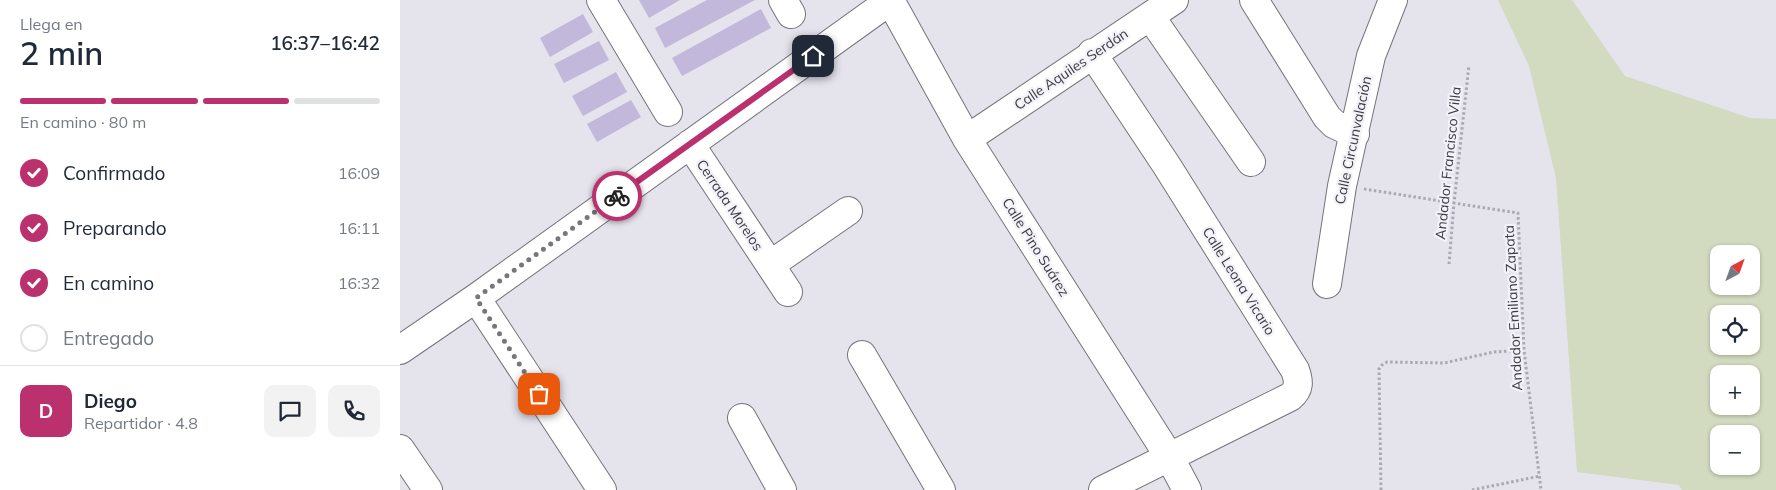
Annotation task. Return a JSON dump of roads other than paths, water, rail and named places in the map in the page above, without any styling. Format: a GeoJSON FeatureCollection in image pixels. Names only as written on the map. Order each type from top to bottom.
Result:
{"type":"FeatureCollection","features":[{"type":"Feature","properties":{"kind":"street"},"geometry":{"type":"LineString","coordinates":[[601,0],[668,112]]}},
{"type":"Feature","properties":{"kind":"street"},"geometry":{"type":"LineString","coordinates":[[400,350],[476,298],[890,0]]}},
{"type":"Feature","properties":{"kind":"street","name":"Calle Pino Suárez"},"geometry":{"type":"LineString","coordinates":[[890,0],[967,139],[1170,458],[1187,490]]}},
{"type":"Feature","properties":{"kind":"street","name":"Calle Aquiles Serdán"},"geometry":{"type":"LineString","coordinates":[[967,139],[1174,0]]}},
{"type":"Feature","properties":{"kind":"street"},"geometry":{"type":"LineString","coordinates":[[1254,0],[1326,117],[1334,124],[1354,134]]}},
{"type":"Feature","properties":{"kind":"street","name":"Calle Circunvalación"},"geometry":{"type":"LineString","coordinates":[[1327,284],[1342,186],[1371,56],[1393,0]]}},
{"type":"Feature","properties":{"kind":"street"},"geometry":{"type":"LineString","coordinates":[[1150,16],[1251,162]]}},
{"type":"Feature","properties":{"kind":"street","name":"Calle Leona Vicario"},"geometry":{"type":"LineString","coordinates":[[1092,54],[1167,166],[1295,370],[1298,379],[1295,393],[1290,397],[1170,458]]}},
{"type":"Feature","properties":{"kind":"street","name":"Cerrada Morelos"},"geometry":{"type":"LineString","coordinates":[[690,144],[788,292]]}},
{"type":"Feature","properties":{"kind":"street","name":"Cerrada Morelos"},"geometry":{"type":"LineString","coordinates":[[770,265],[848,211]]}},
{"type":"Feature","properties":{"kind":"street"},"geometry":{"type":"LineString","coordinates":[[476,298],[602,490]]}},
{"type":"Feature","properties":{"kind":"street"},"geometry":{"type":"LineString","coordinates":[[862,355],[940,490]]}},
{"type":"Feature","properties":{"kind":"street"},"geometry":{"type":"LineString","coordinates":[[742,418],[782,490]]}},
{"type":"Feature","properties":{"kind":"street"},"geometry":{"type":"LineString","coordinates":[[400,449],[428,490]]}},
{"type":"Feature","properties":{"kind":"street"},"geometry":{"type":"LineString","coordinates":[[1103,490],[1170,458]]}}]}
